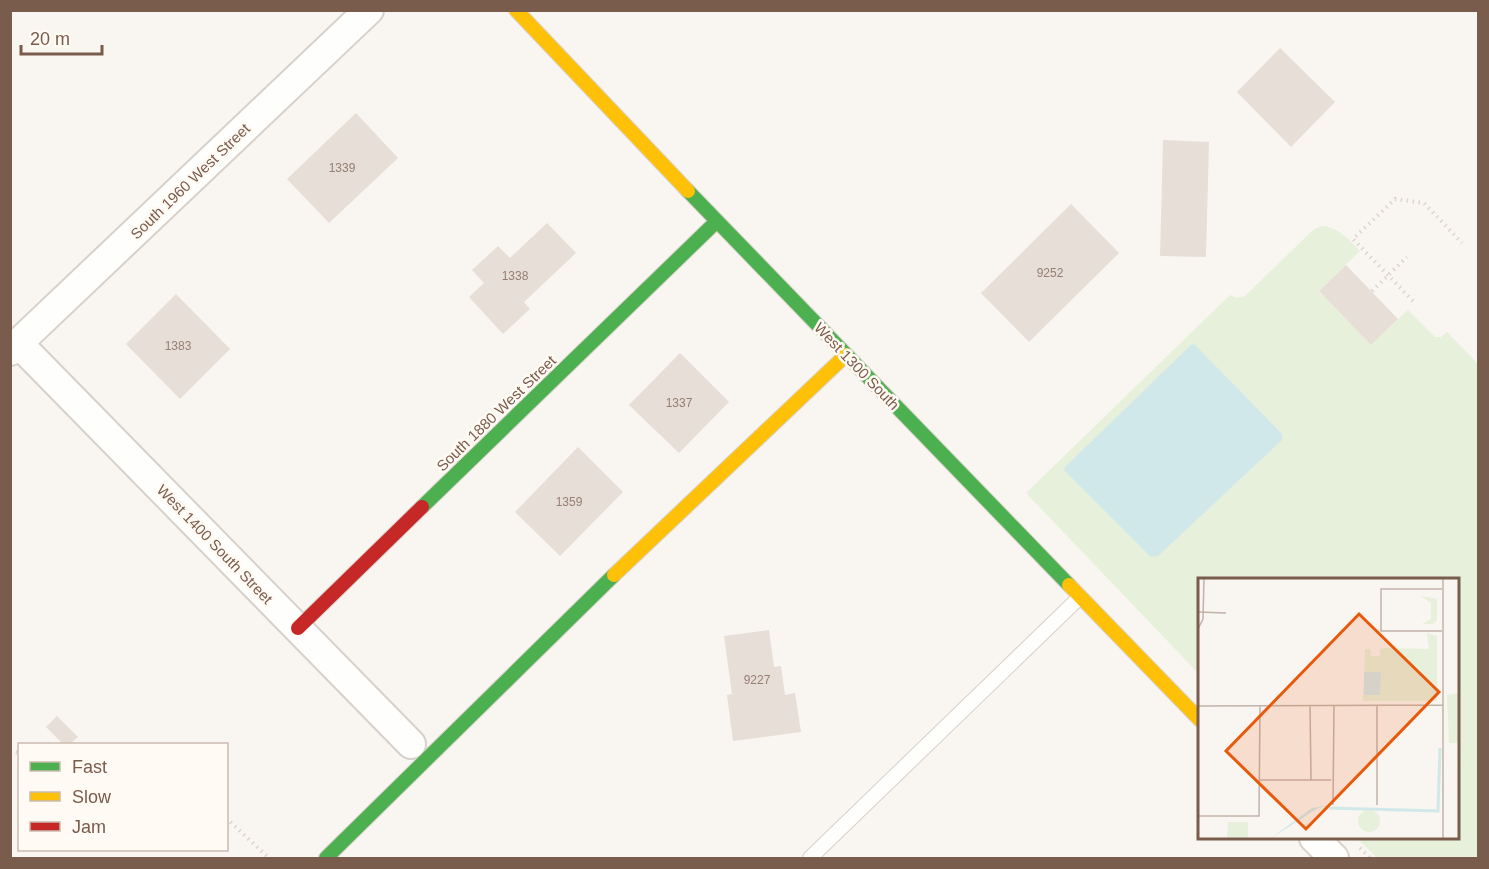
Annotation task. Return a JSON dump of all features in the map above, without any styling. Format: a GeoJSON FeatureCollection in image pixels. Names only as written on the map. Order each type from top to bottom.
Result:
{"type":"FeatureCollection","features":[{"type":"Feature","properties":{"kind":"street","name":"South 1960 West Street"},"geometry":{"type":"LineString","coordinates":[[15,348],[369,10]]}},
{"type":"Feature","properties":{"kind":"street","name":"West 1300 South"},"geometry":{"type":"LineString","coordinates":[[516,10],[1198,718]]}},
{"type":"Feature","properties":{"kind":"street","name":"South 1880 West Street"},"geometry":{"type":"LineString","coordinates":[[298,628],[717,221]]}},
{"type":"Feature","properties":{"kind":"street","name":"West 1400 South Street"},"geometry":{"type":"LineString","coordinates":[[15,348],[298,628],[411,744]]}},
{"type":"Feature","properties":{"kind":"street"},"geometry":{"type":"LineString","coordinates":[[326,858],[636,553],[846,355]]}},
{"type":"Feature","properties":{"kind":"street"},"geometry":{"type":"LineString","coordinates":[[1316,839],[1334,858]]}},
{"type":"Feature","properties":{"kind":"lane"},"geometry":{"type":"LineString","coordinates":[[810,858],[1080,597]]}},
{"type":"Feature","properties":{"kind":"path"},"geometry":{"type":"LineString","coordinates":[[1413,302],[1353,239],[1395,199],[1424,203],[1462,243]]}},
{"type":"Feature","properties":{"kind":"path"},"geometry":{"type":"LineString","coordinates":[[1371,291],[1407,257]]}},
{"type":"Feature","properties":{"kind":"path"},"geometry":{"type":"LineString","coordinates":[[228,820],[269,858]]}},
{"type":"Feature","properties":{"kind":"green space"},"geometry":{"type":"Polygon","coordinates":[[[1321,226],[1338,231],[1360,251],[1319,291],[1371,345],[1408,310],[1435,337],[1441,337],[1447,332],[1478,364],[1478,858],[1377,858],[1358,839],[1459,839],[1459,578],[1198,578],[1198,673],[1026,493],[1230,295],[1237,298],[1245,296],[1313,230],[1321,226]]]}},
{"type":"Feature","properties":{"kind":"water"},"geometry":{"type":"Polygon","coordinates":[[[1194,344],[1282,434],[1282,440],[1158,556],[1151,557],[1064,470],[1194,344]]]}},
{"type":"Feature","properties":{"kind":"building"},"geometry":{"type":"Polygon","coordinates":[[[1280,48],[1335,102],[1291,147],[1237,92],[1280,48]]]}},
{"type":"Feature","properties":{"kind":"building"},"geometry":{"type":"Polygon","coordinates":[[[356,113],[398,158],[329,223],[287,179],[356,113]]]}},
{"type":"Feature","properties":{"kind":"building"},"geometry":{"type":"Polygon","coordinates":[[[1163,140],[1209,142],[1206,257],[1160,256],[1163,140]]]}},
{"type":"Feature","properties":{"kind":"building"},"geometry":{"type":"Polygon","coordinates":[[[1071,204],[1119,253],[1029,342],[981,293],[1071,204]]]}},
{"type":"Feature","properties":{"kind":"building"},"geometry":{"type":"Polygon","coordinates":[[[547,223],[576,253],[524,302],[530,309],[503,334],[469,297],[484,283],[472,270],[498,246],[510,258],[547,223]]]}},
{"type":"Feature","properties":{"kind":"building"},"geometry":{"type":"Polygon","coordinates":[[[1346,265],[1398,319],[1371,345],[1319,291],[1346,265]]]}},
{"type":"Feature","properties":{"kind":"building"},"geometry":{"type":"Polygon","coordinates":[[[176,294],[230,349],[180,399],[126,344],[176,294]]]}},
{"type":"Feature","properties":{"kind":"building"},"geometry":{"type":"Polygon","coordinates":[[[680,353],[729,402],[679,453],[629,405],[680,353]]]}},
{"type":"Feature","properties":{"kind":"building"},"geometry":{"type":"Polygon","coordinates":[[[578,447],[623,492],[560,556],[515,512],[578,447]]]}},
{"type":"Feature","properties":{"kind":"building"},"geometry":{"type":"Polygon","coordinates":[[[769,630],[774,667],[781,666],[785,695],[795,693],[801,732],[733,741],[727,695],[732,694],[724,636],[769,630]]]}},
{"type":"Feature","properties":{"kind":"building"},"geometry":{"type":"Polygon","coordinates":[[[57,716],[78,737],[71,743],[62,743],[46,727],[57,716]]]}},
{"type":"Feature","properties":{"kind":"traffic: fast"},"geometry":{"type":"LineString","coordinates":[[688,191],[1069,585]]}},
{"type":"Feature","properties":{"kind":"traffic: fast"},"geometry":{"type":"LineString","coordinates":[[422,507],[717,221]]}},
{"type":"Feature","properties":{"kind":"traffic: fast"},"geometry":{"type":"LineString","coordinates":[[326,858],[614,575]]}},
{"type":"Feature","properties":{"kind":"traffic: slow"},"geometry":{"type":"LineString","coordinates":[[516,10],[688,191]]}},
{"type":"Feature","properties":{"kind":"traffic: slow"},"geometry":{"type":"LineString","coordinates":[[614,575],[846,355]]}},
{"type":"Feature","properties":{"kind":"traffic: slow"},"geometry":{"type":"LineString","coordinates":[[1069,585],[1198,718]]}},
{"type":"Feature","properties":{"kind":"traffic: jam"},"geometry":{"type":"LineString","coordinates":[[298,628],[422,507]]}}]}
